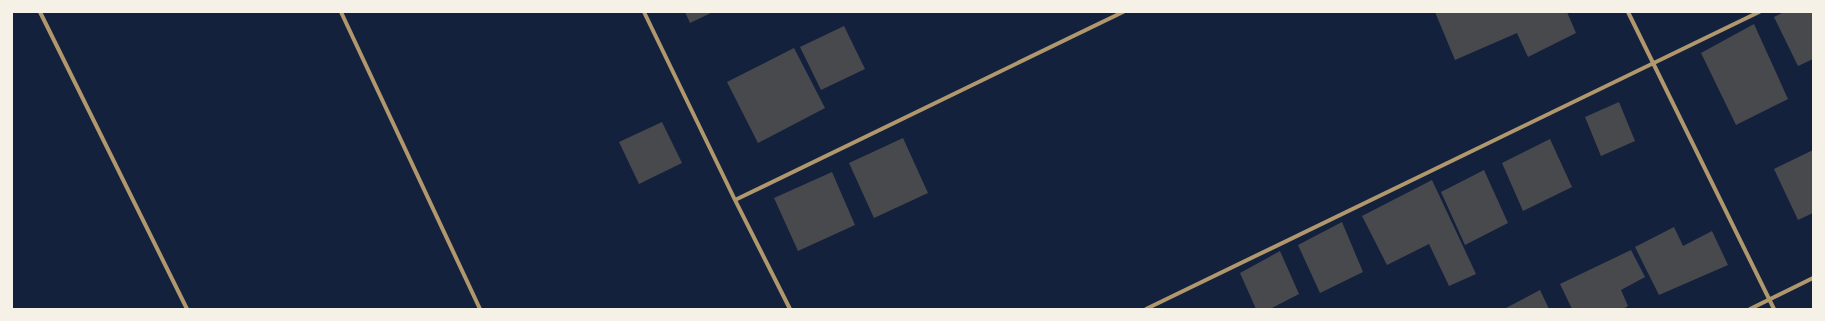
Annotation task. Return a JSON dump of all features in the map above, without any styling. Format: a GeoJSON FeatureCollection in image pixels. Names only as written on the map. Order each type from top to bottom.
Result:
{"type":"FeatureCollection","features":[{"type":"Feature","properties":{"kind":"street"},"geometry":{"type":"LineString","coordinates":[[40,12],[187,309]]}},
{"type":"Feature","properties":{"kind":"street"},"geometry":{"type":"LineString","coordinates":[[341,12],[480,309]]}},
{"type":"Feature","properties":{"kind":"street"},"geometry":{"type":"LineString","coordinates":[[644,12],[735,200],[790,309]]}},
{"type":"Feature","properties":{"kind":"street"},"geometry":{"type":"LineString","coordinates":[[735,200],[1123,12]]}},
{"type":"Feature","properties":{"kind":"street"},"geometry":{"type":"LineString","coordinates":[[1628,12],[1774,309]]}},
{"type":"Feature","properties":{"kind":"street"},"geometry":{"type":"LineString","coordinates":[[1146,309],[1759,12]]}},
{"type":"Feature","properties":{"kind":"street"},"geometry":{"type":"LineString","coordinates":[[1750,309],[1813,278]]}},
{"type":"Feature","properties":{"kind":"building"},"geometry":{"type":"Polygon","coordinates":[[[685,12],[713,12],[690,23],[685,12]]]}},
{"type":"Feature","properties":{"kind":"building"},"geometry":{"type":"Polygon","coordinates":[[[1435,12],[1567,12],[1576,33],[1528,57],[1517,33],[1455,60],[1435,12]]]}},
{"type":"Feature","properties":{"kind":"building"},"geometry":{"type":"Polygon","coordinates":[[[1784,12],[1813,12],[1813,59],[1798,66],[1774,17],[1784,12]]]}},
{"type":"Feature","properties":{"kind":"building"},"geometry":{"type":"Polygon","coordinates":[[[1754,24],[1788,99],[1736,125],[1701,53],[1754,24]]]}},
{"type":"Feature","properties":{"kind":"building"},"geometry":{"type":"Polygon","coordinates":[[[844,26],[865,69],[821,90],[800,47],[844,26]]]}},
{"type":"Feature","properties":{"kind":"building"},"geometry":{"type":"Polygon","coordinates":[[[794,48],[825,108],[758,143],[727,82],[794,48]]]}},
{"type":"Feature","properties":{"kind":"building"},"geometry":{"type":"Polygon","coordinates":[[[1619,102],[1635,141],[1601,156],[1585,117],[1619,102]]]}},
{"type":"Feature","properties":{"kind":"building"},"geometry":{"type":"Polygon","coordinates":[[[662,122],[682,163],[639,184],[619,142],[662,122]]]}},
{"type":"Feature","properties":{"kind":"building"},"geometry":{"type":"Polygon","coordinates":[[[903,138],[928,193],[874,218],[849,163],[903,138]]]}},
{"type":"Feature","properties":{"kind":"building"},"geometry":{"type":"Polygon","coordinates":[[[1550,139],[1572,187],[1523,211],[1502,163],[1550,139]]]}},
{"type":"Feature","properties":{"kind":"building"},"geometry":{"type":"Polygon","coordinates":[[[1813,150],[1813,213],[1798,220],[1774,169],[1813,150]]]}},
{"type":"Feature","properties":{"kind":"building"},"geometry":{"type":"Polygon","coordinates":[[[1484,170],[1508,223],[1465,245],[1441,192],[1484,170]]]}},
{"type":"Feature","properties":{"kind":"building"},"geometry":{"type":"Polygon","coordinates":[[[832,172],[855,225],[798,251],[774,198],[832,172]]]}},
{"type":"Feature","properties":{"kind":"building"},"geometry":{"type":"Polygon","coordinates":[[[1432,180],[1476,274],[1449,286],[1429,244],[1387,265],[1362,216],[1432,180]]]}},
{"type":"Feature","properties":{"kind":"building"},"geometry":{"type":"Polygon","coordinates":[[[1342,222],[1363,272],[1320,293],[1298,245],[1342,222]]]}},
{"type":"Feature","properties":{"kind":"building"},"geometry":{"type":"Polygon","coordinates":[[[1674,227],[1683,246],[1712,231],[1728,265],[1659,295],[1635,247],[1674,227]]]}},
{"type":"Feature","properties":{"kind":"building"},"geometry":{"type":"Polygon","coordinates":[[[1631,250],[1645,277],[1621,290],[1628,306],[1623,309],[1572,309],[1560,284],[1631,250]]]}},
{"type":"Feature","properties":{"kind":"building"},"geometry":{"type":"Polygon","coordinates":[[[1280,251],[1299,294],[1270,309],[1256,309],[1240,273],[1280,251]]]}},
{"type":"Feature","properties":{"kind":"building"},"geometry":{"type":"Polygon","coordinates":[[[1540,290],[1549,309],[1504,309],[1540,290]]]}}]}
